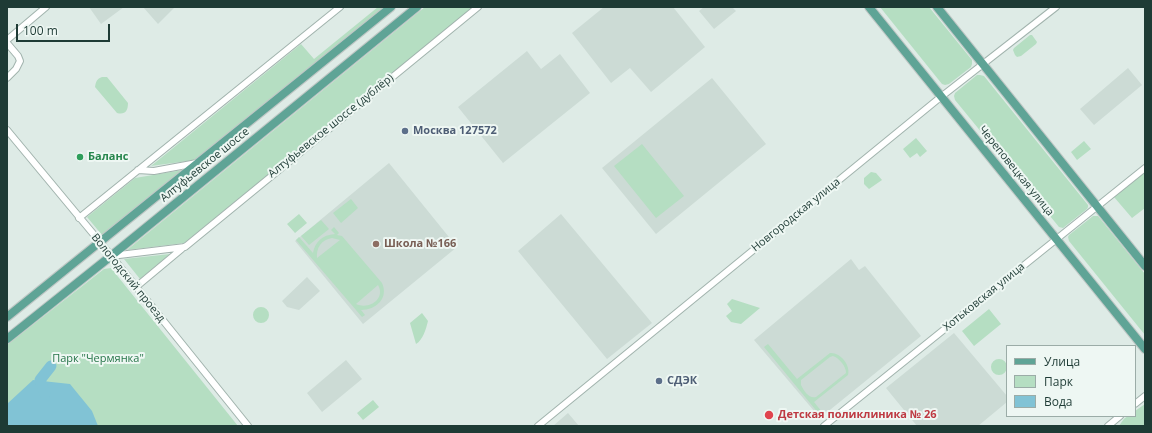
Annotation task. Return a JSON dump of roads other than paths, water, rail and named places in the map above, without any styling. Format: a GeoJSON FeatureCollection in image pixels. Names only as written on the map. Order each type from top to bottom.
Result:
{"type":"FeatureCollection","features":[{"type":"Feature","properties":{"kind":"main road","name":"Алтуфьевское шоссе"},"geometry":{"type":"LineString","coordinates":[[7,317],[391,7]]}},
{"type":"Feature","properties":{"kind":"main road","name":"Алтуфьевское шоссе"},"geometry":{"type":"LineString","coordinates":[[7,339],[417,7]]}},
{"type":"Feature","properties":{"kind":"main road","name":"Череповецкая улица"},"geometry":{"type":"LineString","coordinates":[[869,7],[1145,349]]}},
{"type":"Feature","properties":{"kind":"main road"},"geometry":{"type":"LineString","coordinates":[[937,7],[1145,266]]}},
{"type":"Feature","properties":{"kind":"street"},"geometry":{"type":"LineString","coordinates":[[7,40],[46,7]]}},
{"type":"Feature","properties":{"kind":"street"},"geometry":{"type":"LineString","coordinates":[[79,218],[340,7]]}},
{"type":"Feature","properties":{"kind":"street","name":"Алтуфьевское шоссе (дублёр)"},"geometry":{"type":"LineString","coordinates":[[136,287],[478,7]]}},
{"type":"Feature","properties":{"kind":"street","name":"Новгородская улица"},"geometry":{"type":"LineString","coordinates":[[538,426],[942,96],[1056,7]]}},
{"type":"Feature","properties":{"kind":"street"},"geometry":{"type":"LineString","coordinates":[[7,43],[18,56],[20,61],[16,69],[7,78]]}},
{"type":"Feature","properties":{"kind":"street","name":"Вологодский проезд"},"geometry":{"type":"LineString","coordinates":[[7,130],[100,242],[248,426]]}},
{"type":"Feature","properties":{"kind":"street"},"geometry":{"type":"LineString","coordinates":[[138,170],[154,171],[198,163]]}},
{"type":"Feature","properties":{"kind":"street","name":"Хотьковская улица"},"geometry":{"type":"LineString","coordinates":[[824,426],[1145,168]]}},
{"type":"Feature","properties":{"kind":"street"},"geometry":{"type":"LineString","coordinates":[[111,256],[185,247]]}},
{"type":"Feature","properties":{"kind":"street"},"geometry":{"type":"LineString","coordinates":[[1136,403],[1145,396]]}},
{"type":"Feature","properties":{"kind":"street"},"geometry":{"type":"LineString","coordinates":[[1108,426],[1119,417]]}},
{"type":"Feature","properties":{"kind":"water"},"geometry":{"type":"Polygon","coordinates":[[[33,380],[70,384],[92,411],[98,426],[7,426],[7,404],[33,380]]]}},
{"type":"Feature","properties":{"kind":"waterway"},"geometry":{"type":"LineString","coordinates":[[45,394],[40,380],[51,366]]}},
{"type":"Feature","properties":{"kind":"place","name":"Москва 127572"},"geometry":{"type":"Point","coordinates":[405,131]}},
{"type":"Feature","properties":{"kind":"place","name":"Баланс"},"geometry":{"type":"Point","coordinates":[80,157]}},
{"type":"Feature","properties":{"kind":"place","name":"Школа №166"},"geometry":{"type":"Point","coordinates":[376,244]}},
{"type":"Feature","properties":{"kind":"place","name":"СДЭК"},"geometry":{"type":"Point","coordinates":[659,381]}},
{"type":"Feature","properties":{"kind":"place","name":"Детская поликлиника № 26"},"geometry":{"type":"Point","coordinates":[769,415]}},
{"type":"Feature","properties":{"kind":"park label","name":"Парк \"Чермянка\""},"geometry":{"type":"Point","coordinates":[98,359]}}]}
